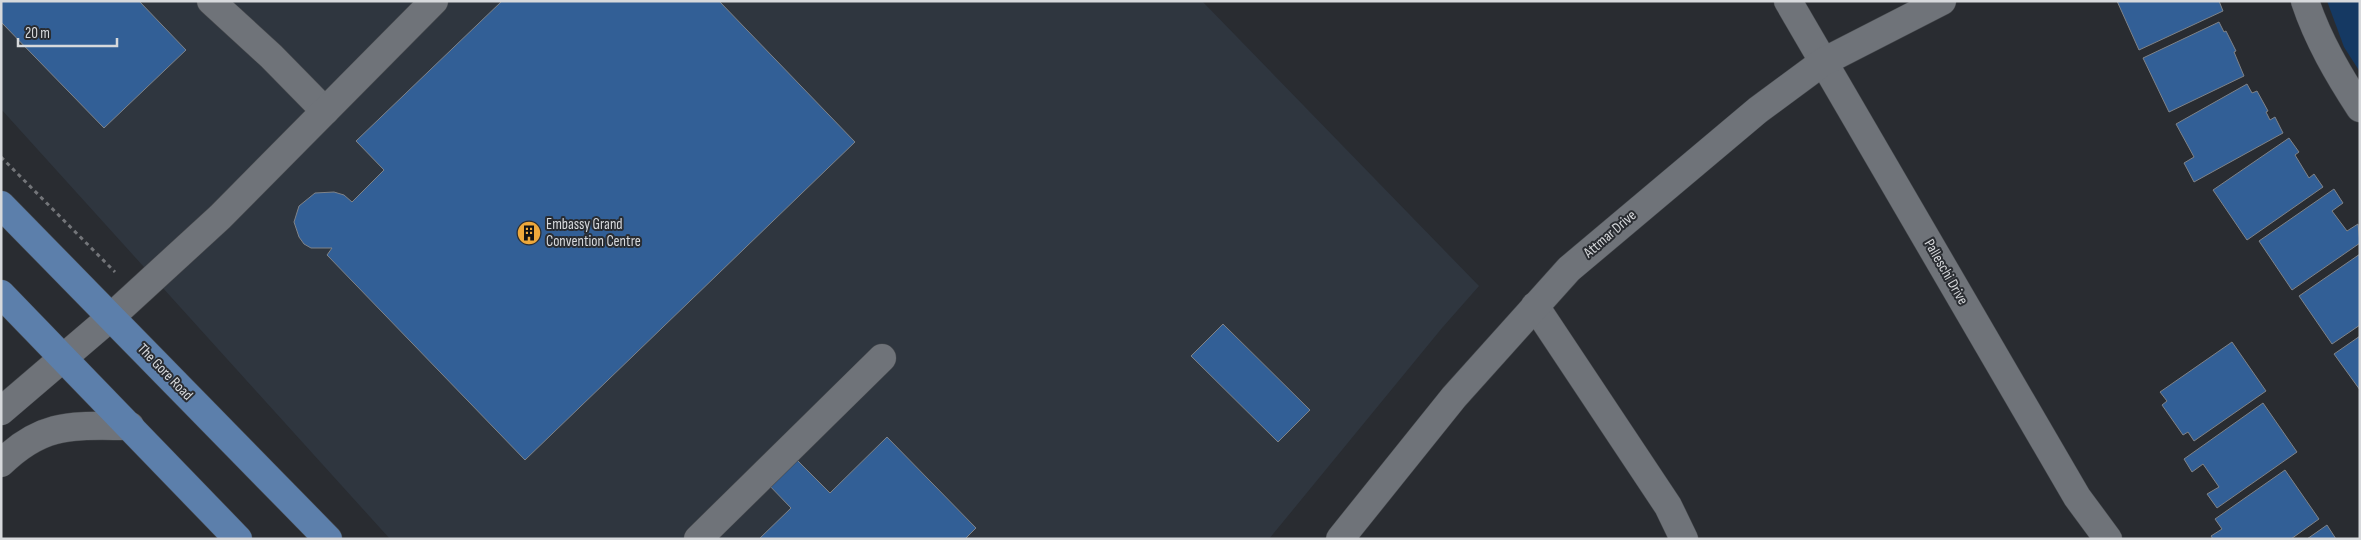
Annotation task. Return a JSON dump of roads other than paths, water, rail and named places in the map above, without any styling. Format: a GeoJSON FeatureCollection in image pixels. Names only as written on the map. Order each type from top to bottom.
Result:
{"type":"FeatureCollection","features":[{"type":"Feature","properties":{"kind":"main road","name":"The Gore Road"},"geometry":{"type":"LineString","coordinates":[[1,205],[328,539]]}},
{"type":"Feature","properties":{"kind":"main road"},"geometry":{"type":"LineString","coordinates":[[1,294],[238,539]]}},
{"type":"Feature","properties":{"kind":"street"},"geometry":{"type":"LineString","coordinates":[[211,1],[271,56],[325,111]]}},
{"type":"Feature","properties":{"kind":"street"},"geometry":{"type":"LineString","coordinates":[[1,411],[111,317],[220,217],[434,1]]}},
{"type":"Feature","properties":{"kind":"street","name":"Palleschi Drive"},"geometry":{"type":"LineString","coordinates":[[1788,1],[2077,497],[2108,539]]}},
{"type":"Feature","properties":{"kind":"street","name":"Attmar Drive"},"geometry":{"type":"LineString","coordinates":[[1340,539],[1454,397],[1569,269],[1645,203],[1758,110],[1823,62],[1942,1]]}},
{"type":"Feature","properties":{"kind":"street"},"geometry":{"type":"LineString","coordinates":[[2305,1],[2312,21],[2334,68],[2360,108]]}},
{"type":"Feature","properties":{"kind":"street"},"geometry":{"type":"LineString","coordinates":[[1535,306],[1668,506],[1684,539]]}},
{"type":"Feature","properties":{"kind":"street"},"geometry":{"type":"LineString","coordinates":[[698,539],[882,358]]}},
{"type":"Feature","properties":{"kind":"street"},"geometry":{"type":"LineString","coordinates":[[1,463],[26,442],[54,429],[71,426],[130,426]]}},
{"type":"Feature","properties":{"kind":"place","name":"Embassy Grand Convention Centre"},"geometry":{"type":"Point","coordinates":[529,233]}}]}
